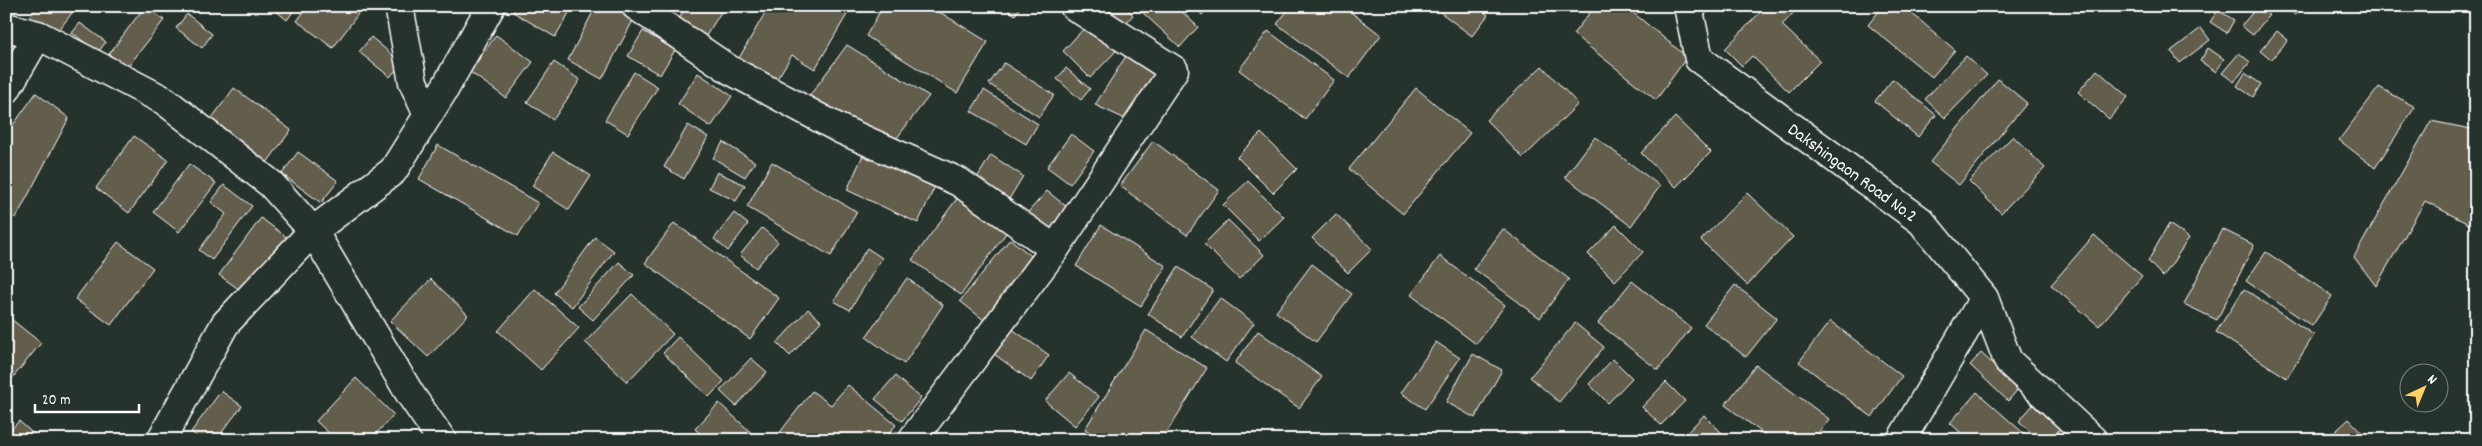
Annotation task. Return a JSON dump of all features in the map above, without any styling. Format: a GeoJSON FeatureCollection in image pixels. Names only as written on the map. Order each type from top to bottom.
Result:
{"type":"FeatureCollection","features":[{"type":"Feature","properties":{"kind":"street"},"geometry":{"type":"LineString","coordinates":[[399,6],[413,82],[428,115]]}},
{"type":"Feature","properties":{"kind":"street"},"geometry":{"type":"LineString","coordinates":[[162,440],[225,324],[312,231],[393,171],[491,6]]}},
{"type":"Feature","properties":{"kind":"street"},"geometry":{"type":"LineString","coordinates":[[912,440],[1055,249],[1174,70],[1074,6]]}},
{"type":"Feature","properties":{"kind":"street","name":"Dakshingaon Road No.2"},"geometry":{"type":"LineString","coordinates":[[1693,6],[1689,11],[1699,59],[1921,221],[1984,298],[2008,361],[2094,440]]}},
{"type":"Feature","properties":{"kind":"street"},"geometry":{"type":"LineString","coordinates":[[653,11],[738,75],[840,129],[958,182],[1055,249]]}},
{"type":"Feature","properties":{"kind":"street"},"geometry":{"type":"LineString","coordinates":[[6,27],[38,35],[165,101],[271,184],[312,231],[410,394],[442,440]]}},
{"type":"Feature","properties":{"kind":"street"},"geometry":{"type":"LineString","coordinates":[[6,90],[38,35]]}},
{"type":"Feature","properties":{"kind":"street"},"geometry":{"type":"LineString","coordinates":[[1902,440],[1984,298]]}},
{"type":"Feature","properties":{"kind":"building"},"geometry":{"type":"Polygon","coordinates":[[[38,6],[63,6],[72,13],[54,36],[29,18],[38,6]]]}},
{"type":"Feature","properties":{"kind":"building"},"geometry":{"type":"Polygon","coordinates":[[[145,6],[164,20],[127,68],[109,54],[145,6]]]}},
{"type":"Feature","properties":{"kind":"building"},"geometry":{"type":"Polygon","coordinates":[[[270,6],[297,6],[287,20],[270,6]]]}},
{"type":"Feature","properties":{"kind":"building"},"geometry":{"type":"Polygon","coordinates":[[[308,6],[348,6],[358,14],[333,48],[297,21],[308,6]]]}},
{"type":"Feature","properties":{"kind":"building"},"geometry":{"type":"Polygon","coordinates":[[[516,6],[573,6],[555,37],[513,12],[516,6]]]}},
{"type":"Feature","properties":{"kind":"building"},"geometry":{"type":"Polygon","coordinates":[[[596,6],[625,6],[637,13],[602,79],[568,60],[596,6]]]}},
{"type":"Feature","properties":{"kind":"building"},"geometry":{"type":"Polygon","coordinates":[[[687,6],[725,6],[702,42],[675,25],[687,6]]]}},
{"type":"Feature","properties":{"kind":"building"},"geometry":{"type":"Polygon","coordinates":[[[769,6],[852,6],[815,69],[792,55],[772,87],[735,65],[769,6]]]}},
{"type":"Feature","properties":{"kind":"building"},"geometry":{"type":"Polygon","coordinates":[[[883,6],[930,6],[988,42],[957,93],[866,36],[883,6]]]}},
{"type":"Feature","properties":{"kind":"building"},"geometry":{"type":"Polygon","coordinates":[[[1003,6],[1021,6],[1015,15],[1003,6]]]}},
{"type":"Feature","properties":{"kind":"building"},"geometry":{"type":"Polygon","coordinates":[[[1083,6],[1124,6],[1133,15],[1115,35],[1083,6]]]}},
{"type":"Feature","properties":{"kind":"building"},"geometry":{"type":"Polygon","coordinates":[[[1148,6],[1176,6],[1198,27],[1180,47],[1142,12],[1148,6]]]}},
{"type":"Feature","properties":{"kind":"building"},"geometry":{"type":"Polygon","coordinates":[[[1193,6],[1210,6],[1202,15],[1193,6]]]}},
{"type":"Feature","properties":{"kind":"building"},"geometry":{"type":"Polygon","coordinates":[[[1291,6],[1343,6],[1381,35],[1349,78],[1277,24],[1291,6]]]}},
{"type":"Feature","properties":{"kind":"building"},"geometry":{"type":"Polygon","coordinates":[[[1444,6],[1477,6],[1488,15],[1472,36],[1440,12],[1444,6]]]}},
{"type":"Feature","properties":{"kind":"building"},"geometry":{"type":"Polygon","coordinates":[[[1595,6],[1625,6],[1687,57],[1656,100],[1573,34],[1595,6]]]}},
{"type":"Feature","properties":{"kind":"building"},"geometry":{"type":"Polygon","coordinates":[[[1766,6],[1800,6],[1782,25],[1820,61],[1789,92],[1752,56],[1742,66],[1725,49],[1766,6]]]}},
{"type":"Feature","properties":{"kind":"building"},"geometry":{"type":"Polygon","coordinates":[[[1883,6],[1903,6],[1955,50],[1932,77],[1868,25],[1883,6]]]}},
{"type":"Feature","properties":{"kind":"building"},"geometry":{"type":"Polygon","coordinates":[[[2258,6],[2269,15],[2253,35],[2241,26],[2258,6]]]}},
{"type":"Feature","properties":{"kind":"building"},"geometry":{"type":"Polygon","coordinates":[[[2283,6],[2300,6],[2295,15],[2283,6]]]}},
{"type":"Feature","properties":{"kind":"building"},"geometry":{"type":"Polygon","coordinates":[[[2218,10],[2234,20],[2227,33],[2210,22],[2218,10]]]}},
{"type":"Feature","properties":{"kind":"building"},"geometry":{"type":"Polygon","coordinates":[[[187,14],[212,34],[202,48],[176,28],[187,14]]]}},
{"type":"Feature","properties":{"kind":"building"},"geometry":{"type":"Polygon","coordinates":[[[80,23],[106,42],[98,52],[72,33],[80,23]]]}},
{"type":"Feature","properties":{"kind":"building"},"geometry":{"type":"Polygon","coordinates":[[[1088,24],[1116,51],[1090,78],[1063,51],[1088,24]]]}},
{"type":"Feature","properties":{"kind":"building"},"geometry":{"type":"Polygon","coordinates":[[[2201,28],[2210,40],[2180,63],[2171,51],[2201,28]]]}},
{"type":"Feature","properties":{"kind":"building"},"geometry":{"type":"Polygon","coordinates":[[[643,31],[675,50],[660,75],[628,56],[643,31]]]}},
{"type":"Feature","properties":{"kind":"building"},"geometry":{"type":"Polygon","coordinates":[[[1268,31],[1334,80],[1305,119],[1239,70],[1268,31]]]}},
{"type":"Feature","properties":{"kind":"building"},"geometry":{"type":"Polygon","coordinates":[[[2277,31],[2288,40],[2271,60],[2260,51],[2277,31]]]}},
{"type":"Feature","properties":{"kind":"building"},"geometry":{"type":"Polygon","coordinates":[[[496,35],[533,62],[506,98],[470,72],[496,35]]]}},
{"type":"Feature","properties":{"kind":"building"},"geometry":{"type":"Polygon","coordinates":[[[371,37],[402,63],[390,77],[359,52],[371,37]]]}},
{"type":"Feature","properties":{"kind":"building"},"geometry":{"type":"Polygon","coordinates":[[[847,45],[929,96],[893,143],[805,102],[847,45]]]}},
{"type":"Feature","properties":{"kind":"building"},"geometry":{"type":"Polygon","coordinates":[[[2208,48],[2224,59],[2216,72],[2200,61],[2208,48]]]}},
{"type":"Feature","properties":{"kind":"building"},"geometry":{"type":"Polygon","coordinates":[[[2239,53],[2250,62],[2234,82],[2222,73],[2239,53]]]}},
{"type":"Feature","properties":{"kind":"building"},"geometry":{"type":"Polygon","coordinates":[[[1126,56],[1162,75],[1134,123],[1095,105],[1126,56]]]}},
{"type":"Feature","properties":{"kind":"building"},"geometry":{"type":"Polygon","coordinates":[[[1966,56],[1987,75],[1945,118],[1925,99],[1966,56]]]}},
{"type":"Feature","properties":{"kind":"building"},"geometry":{"type":"Polygon","coordinates":[[[554,62],[580,80],[553,120],[527,102],[554,62]]]}},
{"type":"Feature","properties":{"kind":"building"},"geometry":{"type":"Polygon","coordinates":[[[1004,63],[1054,95],[1039,117],[989,84],[1004,63]]]}},
{"type":"Feature","properties":{"kind":"building"},"geometry":{"type":"Polygon","coordinates":[[[1542,66],[1578,104],[1523,158],[1486,120],[1542,66]]]}},
{"type":"Feature","properties":{"kind":"building"},"geometry":{"type":"Polygon","coordinates":[[[1066,68],[1090,89],[1081,100],[1057,79],[1066,68]]]}},
{"type":"Feature","properties":{"kind":"building"},"geometry":{"type":"Polygon","coordinates":[[[2097,70],[2128,97],[2109,119],[2078,92],[2097,70]]]}},
{"type":"Feature","properties":{"kind":"building"},"geometry":{"type":"Polygon","coordinates":[[[634,72],[658,87],[628,134],[605,120],[634,72]]]}},
{"type":"Feature","properties":{"kind":"building"},"geometry":{"type":"Polygon","coordinates":[[[698,73],[732,96],[711,127],[678,104],[698,73]]]}},
{"type":"Feature","properties":{"kind":"building"},"geometry":{"type":"Polygon","coordinates":[[[2245,73],[2261,84],[2253,97],[2237,86],[2245,73]]]}},
{"type":"Feature","properties":{"kind":"building"},"geometry":{"type":"Polygon","coordinates":[[[1893,79],[1936,115],[1918,137],[1875,101],[1893,79]]]}},
{"type":"Feature","properties":{"kind":"building"},"geometry":{"type":"Polygon","coordinates":[[[1998,79],[2027,103],[1959,185],[1930,162],[1998,79]]]}},
{"type":"Feature","properties":{"kind":"building"},"geometry":{"type":"Polygon","coordinates":[[[2379,87],[2415,107],[2375,168],[2339,140],[2379,87]]]}},
{"type":"Feature","properties":{"kind":"building"},"geometry":{"type":"Polygon","coordinates":[[[234,88],[291,130],[266,164],[209,122],[234,88]]]}},
{"type":"Feature","properties":{"kind":"building"},"geometry":{"type":"Polygon","coordinates":[[[1416,88],[1470,133],[1403,214],[1349,169],[1416,88]]]}},
{"type":"Feature","properties":{"kind":"building"},"geometry":{"type":"Polygon","coordinates":[[[984,90],[1038,124],[1026,144],[971,111],[984,90]]]}},
{"type":"Feature","properties":{"kind":"building"},"geometry":{"type":"Polygon","coordinates":[[[36,93],[69,118],[16,218],[6,212],[6,135],[36,93]]]}},
{"type":"Feature","properties":{"kind":"building"},"geometry":{"type":"Polygon","coordinates":[[[1675,117],[1711,152],[1676,187],[1641,153],[1675,117]]]}},
{"type":"Feature","properties":{"kind":"building"},"geometry":{"type":"Polygon","coordinates":[[[2431,121],[2476,130],[2476,228],[2425,201],[2376,286],[2354,257],[2431,121]]]}},
{"type":"Feature","properties":{"kind":"building"},"geometry":{"type":"Polygon","coordinates":[[[688,125],[708,137],[684,179],[664,167],[688,125]]]}},
{"type":"Feature","properties":{"kind":"building"},"geometry":{"type":"Polygon","coordinates":[[[1261,133],[1297,169],[1273,193],[1237,157],[1261,133]]]}},
{"type":"Feature","properties":{"kind":"building"},"geometry":{"type":"Polygon","coordinates":[[[1071,134],[1094,151],[1070,184],[1047,167],[1071,134]]]}},
{"type":"Feature","properties":{"kind":"building"},"geometry":{"type":"Polygon","coordinates":[[[134,136],[168,160],[129,213],[96,188],[134,136]]]}},
{"type":"Feature","properties":{"kind":"building"},"geometry":{"type":"Polygon","coordinates":[[[2013,136],[2045,168],[2001,213],[1969,181],[2013,136]]]}},
{"type":"Feature","properties":{"kind":"building"},"geometry":{"type":"Polygon","coordinates":[[[1595,137],[1660,186],[1631,226],[1565,177],[1595,137]]]}},
{"type":"Feature","properties":{"kind":"building"},"geometry":{"type":"Polygon","coordinates":[[[1153,141],[1219,190],[1187,235],[1120,186],[1153,141]]]}},
{"type":"Feature","properties":{"kind":"building"},"geometry":{"type":"Polygon","coordinates":[[[723,142],[755,162],[745,177],[713,158],[723,142]]]}},
{"type":"Feature","properties":{"kind":"building"},"geometry":{"type":"Polygon","coordinates":[[[438,145],[538,203],[518,236],[419,179],[438,145]]]}},
{"type":"Feature","properties":{"kind":"building"},"geometry":{"type":"Polygon","coordinates":[[[298,152],[338,181],[321,203],[282,174],[298,152]]]}},
{"type":"Feature","properties":{"kind":"building"},"geometry":{"type":"Polygon","coordinates":[[[553,152],[591,176],[569,210],[532,186],[553,152]]]}},
{"type":"Feature","properties":{"kind":"building"},"geometry":{"type":"Polygon","coordinates":[[[864,153],[935,186],[918,223],[847,190],[864,153]]]}},
{"type":"Feature","properties":{"kind":"building"},"geometry":{"type":"Polygon","coordinates":[[[991,155],[1023,176],[1005,206],[972,186],[991,155]]]}},
{"type":"Feature","properties":{"kind":"building"},"geometry":{"type":"Polygon","coordinates":[[[772,162],[857,212],[831,256],[747,207],[772,162]]]}},
{"type":"Feature","properties":{"kind":"building"},"geometry":{"type":"Polygon","coordinates":[[[189,164],[216,183],[179,232],[153,212],[189,164]]]}},
{"type":"Feature","properties":{"kind":"building"},"geometry":{"type":"Polygon","coordinates":[[[717,172],[745,185],[736,201],[709,188],[717,172]]]}},
{"type":"Feature","properties":{"kind":"building"},"geometry":{"type":"Polygon","coordinates":[[[1248,181],[1284,217],[1259,241],[1223,205],[1248,181]]]}},
{"type":"Feature","properties":{"kind":"building"},"geometry":{"type":"Polygon","coordinates":[[[224,185],[252,206],[212,260],[199,250],[226,214],[211,202],[224,185]]]}},
{"type":"Feature","properties":{"kind":"building"},"geometry":{"type":"Polygon","coordinates":[[[1047,191],[1068,208],[1043,239],[1021,220],[1047,191]]]}},
{"type":"Feature","properties":{"kind":"building"},"geometry":{"type":"Polygon","coordinates":[[[961,193],[1009,229],[961,295],[912,260],[961,193]]]}},
{"type":"Feature","properties":{"kind":"building"},"geometry":{"type":"Polygon","coordinates":[[[1747,193],[1793,237],[1747,285],[1701,240],[1747,193]]]}},
{"type":"Feature","properties":{"kind":"building"},"geometry":{"type":"Polygon","coordinates":[[[734,213],[748,224],[728,251],[714,239],[734,213]]]}},
{"type":"Feature","properties":{"kind":"building"},"geometry":{"type":"Polygon","coordinates":[[[1336,214],[1372,249],[1348,273],[1312,238],[1336,214]]]}},
{"type":"Feature","properties":{"kind":"building"},"geometry":{"type":"Polygon","coordinates":[[[261,218],[289,239],[247,295],[219,275],[261,218]]]}},
{"type":"Feature","properties":{"kind":"building"},"geometry":{"type":"Polygon","coordinates":[[[1228,220],[1264,255],[1239,279],[1204,244],[1228,220]]]}},
{"type":"Feature","properties":{"kind":"building"},"geometry":{"type":"Polygon","coordinates":[[[674,223],[779,298],[750,339],[645,263],[674,223]]]}},
{"type":"Feature","properties":{"kind":"building"},"geometry":{"type":"Polygon","coordinates":[[[2169,224],[2189,238],[2163,277],[2148,261],[2169,224]]]}},
{"type":"Feature","properties":{"kind":"building"},"geometry":{"type":"Polygon","coordinates":[[[1101,225],[1166,266],[1141,306],[1076,266],[1101,225]]]}},
{"type":"Feature","properties":{"kind":"building"},"geometry":{"type":"Polygon","coordinates":[[[1616,225],[1643,252],[1615,281],[1588,254],[1616,225]]]}},
{"type":"Feature","properties":{"kind":"building"},"geometry":{"type":"Polygon","coordinates":[[[762,228],[778,242],[756,268],[740,255],[762,228]]]}},
{"type":"Feature","properties":{"kind":"building"},"geometry":{"type":"Polygon","coordinates":[[[1503,229],[1569,279],[1540,318],[1474,269],[1503,229]]]}},
{"type":"Feature","properties":{"kind":"building"},"geometry":{"type":"Polygon","coordinates":[[[2222,229],[2254,245],[2217,320],[2184,304],[2222,229]]]}},
{"type":"Feature","properties":{"kind":"building"},"geometry":{"type":"Polygon","coordinates":[[[2094,235],[2142,276],[2099,326],[2051,285],[2094,235]]]}},
{"type":"Feature","properties":{"kind":"building"},"geometry":{"type":"Polygon","coordinates":[[[595,237],[614,251],[572,307],[554,293],[595,237]]]}},
{"type":"Feature","properties":{"kind":"building"},"geometry":{"type":"Polygon","coordinates":[[[1010,239],[1035,259],[985,321],[960,301],[1010,239]]]}},
{"type":"Feature","properties":{"kind":"building"},"geometry":{"type":"Polygon","coordinates":[[[118,242],[153,268],[111,325],[75,299],[118,242]]]}},
{"type":"Feature","properties":{"kind":"building"},"geometry":{"type":"Polygon","coordinates":[[[867,248],[882,258],[850,310],[834,301],[867,248]]]}},
{"type":"Feature","properties":{"kind":"building"},"geometry":{"type":"Polygon","coordinates":[[[2266,252],[2332,296],[2312,326],[2246,281],[2266,252]]]}},
{"type":"Feature","properties":{"kind":"building"},"geometry":{"type":"Polygon","coordinates":[[[1440,256],[1505,305],[1476,344],[1411,295],[1440,256]]]}},
{"type":"Feature","properties":{"kind":"building"},"geometry":{"type":"Polygon","coordinates":[[[619,262],[634,275],[593,320],[578,307],[619,262]]]}},
{"type":"Feature","properties":{"kind":"building"},"geometry":{"type":"Polygon","coordinates":[[[1312,264],[1352,294],[1316,342],[1276,312],[1312,264]]]}},
{"type":"Feature","properties":{"kind":"building"},"geometry":{"type":"Polygon","coordinates":[[[1178,267],[1213,290],[1182,337],[1148,314],[1178,267]]]}},
{"type":"Feature","properties":{"kind":"building"},"geometry":{"type":"Polygon","coordinates":[[[907,278],[943,305],[904,364],[866,337],[907,278]]]}},
{"type":"Feature","properties":{"kind":"building"},"geometry":{"type":"Polygon","coordinates":[[[431,279],[468,315],[428,357],[390,321],[431,279]]]}},
{"type":"Feature","properties":{"kind":"building"},"geometry":{"type":"Polygon","coordinates":[[[1632,281],[1691,328],[1658,370],[1598,323],[1632,281]]]}},
{"type":"Feature","properties":{"kind":"building"},"geometry":{"type":"Polygon","coordinates":[[[1735,285],[1777,318],[1746,357],[1704,324],[1735,285]]]}},
{"type":"Feature","properties":{"kind":"building"},"geometry":{"type":"Polygon","coordinates":[[[535,289],[579,328],[541,370],[498,331],[535,289]]]}},
{"type":"Feature","properties":{"kind":"building"},"geometry":{"type":"Polygon","coordinates":[[[2244,289],[2314,335],[2287,378],[2216,332],[2244,289]]]}},
{"type":"Feature","properties":{"kind":"building"},"geometry":{"type":"Polygon","coordinates":[[[632,294],[673,334],[627,382],[585,342],[632,294]]]}},
{"type":"Feature","properties":{"kind":"building"},"geometry":{"type":"Polygon","coordinates":[[[1220,298],[1254,323],[1226,362],[1192,337],[1220,298]]]}},
{"type":"Feature","properties":{"kind":"building"},"geometry":{"type":"Polygon","coordinates":[[[808,309],[821,321],[790,356],[777,343],[808,309]]]}},
{"type":"Feature","properties":{"kind":"building"},"geometry":{"type":"Polygon","coordinates":[[[6,315],[41,343],[6,386],[6,315]]]}},
{"type":"Feature","properties":{"kind":"building"},"geometry":{"type":"Polygon","coordinates":[[[1830,321],[1902,376],[1872,417],[1799,362],[1830,321]]]}},
{"type":"Feature","properties":{"kind":"building"},"geometry":{"type":"Polygon","coordinates":[[[1575,323],[1604,347],[1559,402],[1530,377],[1575,323]]]}},
{"type":"Feature","properties":{"kind":"building"},"geometry":{"type":"Polygon","coordinates":[[[1012,329],[1049,355],[1031,381],[994,354],[1012,329]]]}},
{"type":"Feature","properties":{"kind":"building"},"geometry":{"type":"Polygon","coordinates":[[[1146,330],[1207,368],[1162,440],[1102,440],[1085,429],[1146,330]]]}},
{"type":"Feature","properties":{"kind":"building"},"geometry":{"type":"Polygon","coordinates":[[[1258,331],[1322,377],[1299,408],[1235,363],[1258,331]]]}},
{"type":"Feature","properties":{"kind":"building"},"geometry":{"type":"Polygon","coordinates":[[[678,337],[724,381],[709,397],[663,353],[678,337]]]}},
{"type":"Feature","properties":{"kind":"building"},"geometry":{"type":"Polygon","coordinates":[[[1436,342],[1460,358],[1425,409],[1401,393],[1436,342]]]}},
{"type":"Feature","properties":{"kind":"building"},"geometry":{"type":"Polygon","coordinates":[[[1981,353],[2019,388],[2008,401],[1970,365],[1981,353]]]}},
{"type":"Feature","properties":{"kind":"building"},"geometry":{"type":"Polygon","coordinates":[[[1473,354],[1502,370],[1475,418],[1446,402],[1473,354]]]}},
{"type":"Feature","properties":{"kind":"building"},"geometry":{"type":"Polygon","coordinates":[[[751,358],[767,372],[736,406],[720,391],[751,358]]]}},
{"type":"Feature","properties":{"kind":"building"},"geometry":{"type":"Polygon","coordinates":[[[1613,359],[1632,378],[1608,403],[1589,384],[1613,359]]]}},
{"type":"Feature","properties":{"kind":"building"},"geometry":{"type":"Polygon","coordinates":[[[1756,365],[1829,419],[1813,440],[1772,440],[1725,405],[1756,365]]]}},
{"type":"Feature","properties":{"kind":"building"},"geometry":{"type":"Polygon","coordinates":[[[1069,373],[1099,397],[1075,426],[1045,401],[1069,373]]]}},
{"type":"Feature","properties":{"kind":"building"},"geometry":{"type":"Polygon","coordinates":[[[895,376],[921,398],[902,421],[875,399],[895,376]]]}},
{"type":"Feature","properties":{"kind":"building"},"geometry":{"type":"Polygon","coordinates":[[[356,378],[394,415],[370,440],[336,440],[316,421],[356,378]]]}},
{"type":"Feature","properties":{"kind":"building"},"geometry":{"type":"Polygon","coordinates":[[[1666,382],[1685,401],[1661,425],[1642,407],[1666,382]]]}},
{"type":"Feature","properties":{"kind":"building"},"geometry":{"type":"Polygon","coordinates":[[[848,385],[896,425],[883,440],[774,440],[812,391],[831,405],[848,385]]]}},
{"type":"Feature","properties":{"kind":"building"},"geometry":{"type":"Polygon","coordinates":[[[221,391],[242,406],[216,440],[201,440],[191,432],[221,391]]]}},
{"type":"Feature","properties":{"kind":"building"},"geometry":{"type":"Polygon","coordinates":[[[1977,392],[2030,439],[1969,440],[1950,423],[1977,392]]]}},
{"type":"Feature","properties":{"kind":"building"},"geometry":{"type":"Polygon","coordinates":[[[719,403],[756,437],[753,440],[707,440],[695,429],[719,403]]]}},
{"type":"Feature","properties":{"kind":"building"},"geometry":{"type":"Polygon","coordinates":[[[2033,405],[2060,429],[2050,440],[2039,440],[2019,421],[2033,405]]]}},
{"type":"Feature","properties":{"kind":"building"},"geometry":{"type":"Polygon","coordinates":[[[1704,415],[1723,434],[1717,440],[1680,440],[1704,415]]]}},
{"type":"Feature","properties":{"kind":"building"},"geometry":{"type":"Polygon","coordinates":[[[2349,419],[2369,440],[2326,440],[2349,419]]]}},
{"type":"Feature","properties":{"kind":"building"},"geometry":{"type":"Polygon","coordinates":[[[19,421],[40,440],[6,440],[6,435],[19,421]]]}}]}
